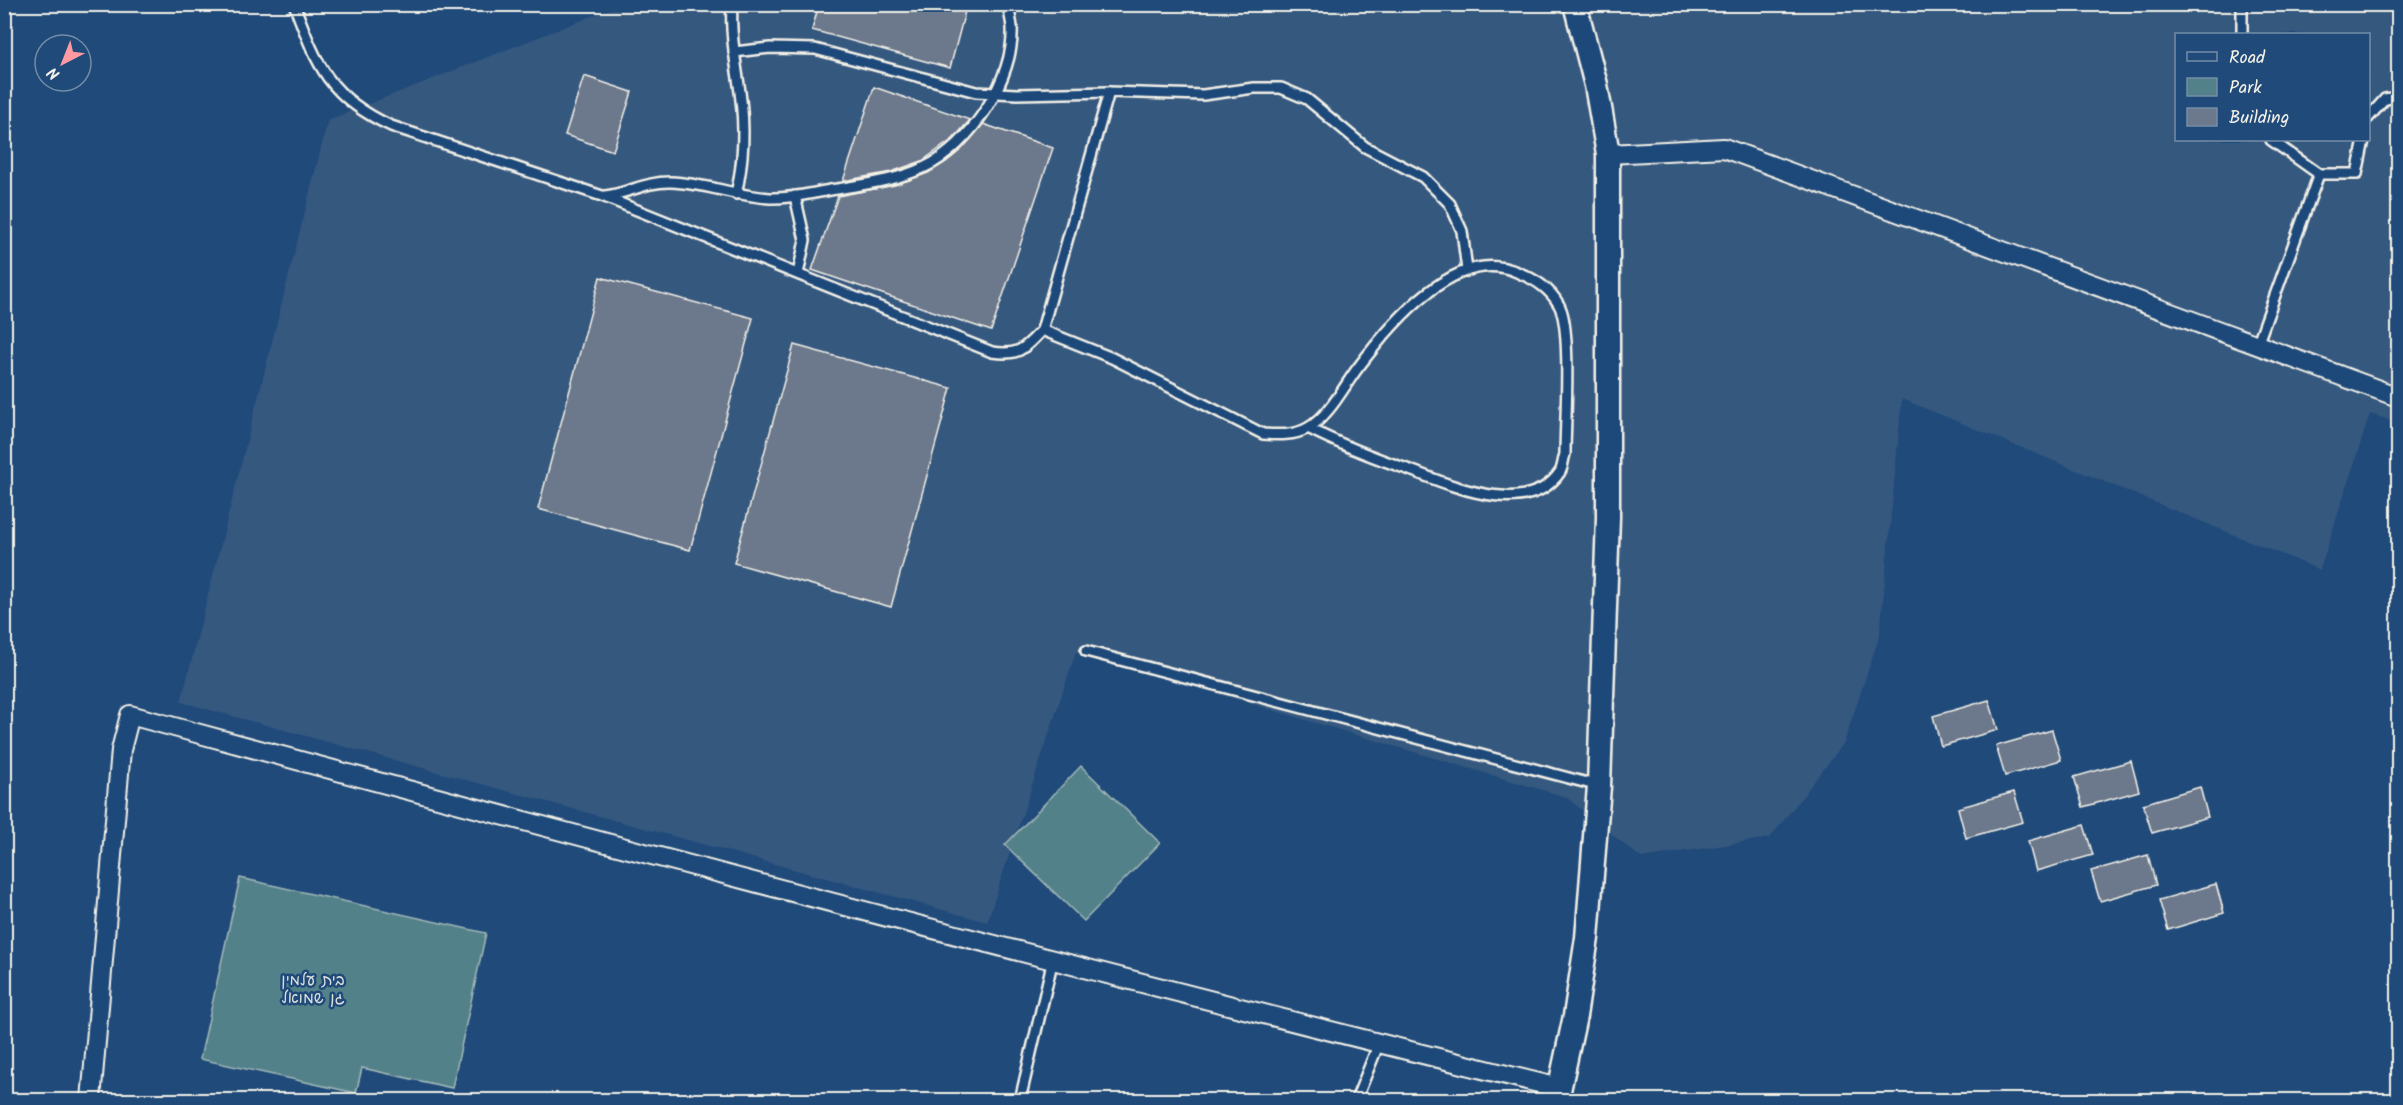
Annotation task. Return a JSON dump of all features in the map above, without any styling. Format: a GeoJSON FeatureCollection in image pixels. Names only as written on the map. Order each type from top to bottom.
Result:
{"type":"FeatureCollection","features":[{"type":"Feature","properties":{"kind":"street"},"geometry":{"type":"LineString","coordinates":[[91,1101],[121,750],[130,715],[484,811],[1379,1043],[1558,1094],[1582,978],[1599,786],[1608,517],[1608,154],[1593,74],[1575,4]]}},
{"type":"Feature","properties":{"kind":"street"},"geometry":{"type":"LineString","coordinates":[[1608,154],[1724,148],[2398,397]]}},
{"type":"Feature","properties":{"kind":"lane"},"geometry":{"type":"LineString","coordinates":[[294,4],[311,51],[325,78],[367,115],[391,126],[602,196],[992,352],[1008,354],[1024,350],[1042,330],[1109,92]]}},
{"type":"Feature","properties":{"kind":"lane"},"geometry":{"type":"LineString","coordinates":[[732,4],[734,51],[743,130],[742,165],[736,194]]}},
{"type":"Feature","properties":{"kind":"lane"},"geometry":{"type":"LineString","coordinates":[[602,196],[645,185],[669,182],[736,194],[772,198],[795,196],[873,183],[910,174],[928,166],[962,140],[988,109],[996,93],[1007,58],[1012,29],[1008,4]]}},
{"type":"Feature","properties":{"kind":"lane"},"geometry":{"type":"LineString","coordinates":[[2242,4],[2242,33]]}},
{"type":"Feature","properties":{"kind":"lane"},"geometry":{"type":"LineString","coordinates":[[734,51],[770,48],[815,49],[976,92],[1203,95],[1281,87],[1307,99],[1365,147],[1423,177],[1450,204],[1462,231],[1467,270]]}},
{"type":"Feature","properties":{"kind":"lane"},"geometry":{"type":"LineString","coordinates":[[2370,116],[2385,99],[2398,97]]}},
{"type":"Feature","properties":{"kind":"lane"},"geometry":{"type":"LineString","coordinates":[[2272,141],[2319,174],[2357,174],[2364,141]]}},
{"type":"Feature","properties":{"kind":"lane"},"geometry":{"type":"LineString","coordinates":[[2257,345],[2319,174]]}},
{"type":"Feature","properties":{"kind":"lane"},"geometry":{"type":"LineString","coordinates":[[795,196],[805,240],[798,273]]}},
{"type":"Feature","properties":{"kind":"lane"},"geometry":{"type":"LineString","coordinates":[[1042,330],[1112,358],[1263,434],[1286,435],[1308,428],[1326,411],[1375,345],[1412,308],[1440,283],[1467,270],[1490,266],[1511,269],[1531,278],[1547,289],[1560,305],[1565,320],[1566,340],[1565,454],[1560,471],[1535,492],[1510,497],[1475,494],[1343,446],[1308,428]]}},
{"type":"Feature","properties":{"kind":"lane"},"geometry":{"type":"LineString","coordinates":[[1086,651],[1599,786]]}},
{"type":"Feature","properties":{"kind":"lane"},"geometry":{"type":"LineString","coordinates":[[1020,1101],[1053,959]]}},
{"type":"Feature","properties":{"kind":"lane"},"geometry":{"type":"LineString","coordinates":[[1356,1101],[1379,1043]]}},
{"type":"Feature","properties":{"kind":"shaded area"},"geometry":{"type":"Polygon","coordinates":[[[620,5],[2398,5],[2398,423],[2370,414],[2320,570],[1902,399],[1880,634],[1844,743],[1770,838],[1641,858],[1566,797],[1076,652],[987,922],[181,702],[328,120],[620,5]]]}},
{"type":"Feature","properties":{"kind":"green space"},"geometry":{"type":"Polygon","coordinates":[[[1081,766],[1160,843],[1084,921],[1005,845],[1081,766]]]}},
{"type":"Feature","properties":{"kind":"green space","name":"בית עלמין גן שמואל"},"geometry":{"type":"Polygon","coordinates":[[[240,878],[486,933],[452,1088],[362,1068],[356,1093],[200,1059],[240,878]]]}},
{"type":"Feature","properties":{"kind":"building"},"geometry":{"type":"Polygon","coordinates":[[[819,4],[967,4],[950,68],[812,30],[819,4]]]}},
{"type":"Feature","properties":{"kind":"building"},"geometry":{"type":"Polygon","coordinates":[[[584,76],[632,92],[613,151],[565,135],[584,76]]]}},
{"type":"Feature","properties":{"kind":"building"},"geometry":{"type":"Polygon","coordinates":[[[874,87],[970,120],[953,139],[922,161],[891,172],[843,181],[874,87]]]}},
{"type":"Feature","properties":{"kind":"building"},"geometry":{"type":"Polygon","coordinates":[[[983,124],[1053,148],[991,331],[812,270],[838,196],[895,185],[928,173],[962,149],[983,124]]]}},
{"type":"Feature","properties":{"kind":"building"},"geometry":{"type":"Polygon","coordinates":[[[600,277],[753,318],[690,550],[538,509],[600,277]]]}},
{"type":"Feature","properties":{"kind":"building"},"geometry":{"type":"Polygon","coordinates":[[[794,345],[951,388],[891,607],[734,563],[794,345]]]}},
{"type":"Feature","properties":{"kind":"building"},"geometry":{"type":"Polygon","coordinates":[[[1989,700],[1998,730],[1941,746],[1933,716],[1989,700]]]}},
{"type":"Feature","properties":{"kind":"building"},"geometry":{"type":"Polygon","coordinates":[[[2052,730],[2061,760],[2005,776],[1996,746],[2052,730]]]}},
{"type":"Feature","properties":{"kind":"building"},"geometry":{"type":"Polygon","coordinates":[[[2131,761],[2139,791],[2083,807],[2074,777],[2131,761]]]}},
{"type":"Feature","properties":{"kind":"building"},"geometry":{"type":"Polygon","coordinates":[[[2200,787],[2208,817],[2152,833],[2143,804],[2200,787]]]}},
{"type":"Feature","properties":{"kind":"building"},"geometry":{"type":"Polygon","coordinates":[[[2014,792],[2023,822],[1966,838],[1958,808],[2014,792]]]}},
{"type":"Feature","properties":{"kind":"building"},"geometry":{"type":"Polygon","coordinates":[[[2084,825],[2093,855],[2036,871],[2028,841],[2084,825]]]}},
{"type":"Feature","properties":{"kind":"building"},"geometry":{"type":"Polygon","coordinates":[[[2148,855],[2156,885],[2100,901],[2091,871],[2148,855]]]}},
{"type":"Feature","properties":{"kind":"building"},"geometry":{"type":"Polygon","coordinates":[[[2216,884],[2224,913],[2168,930],[2159,900],[2216,884]]]}}]}
